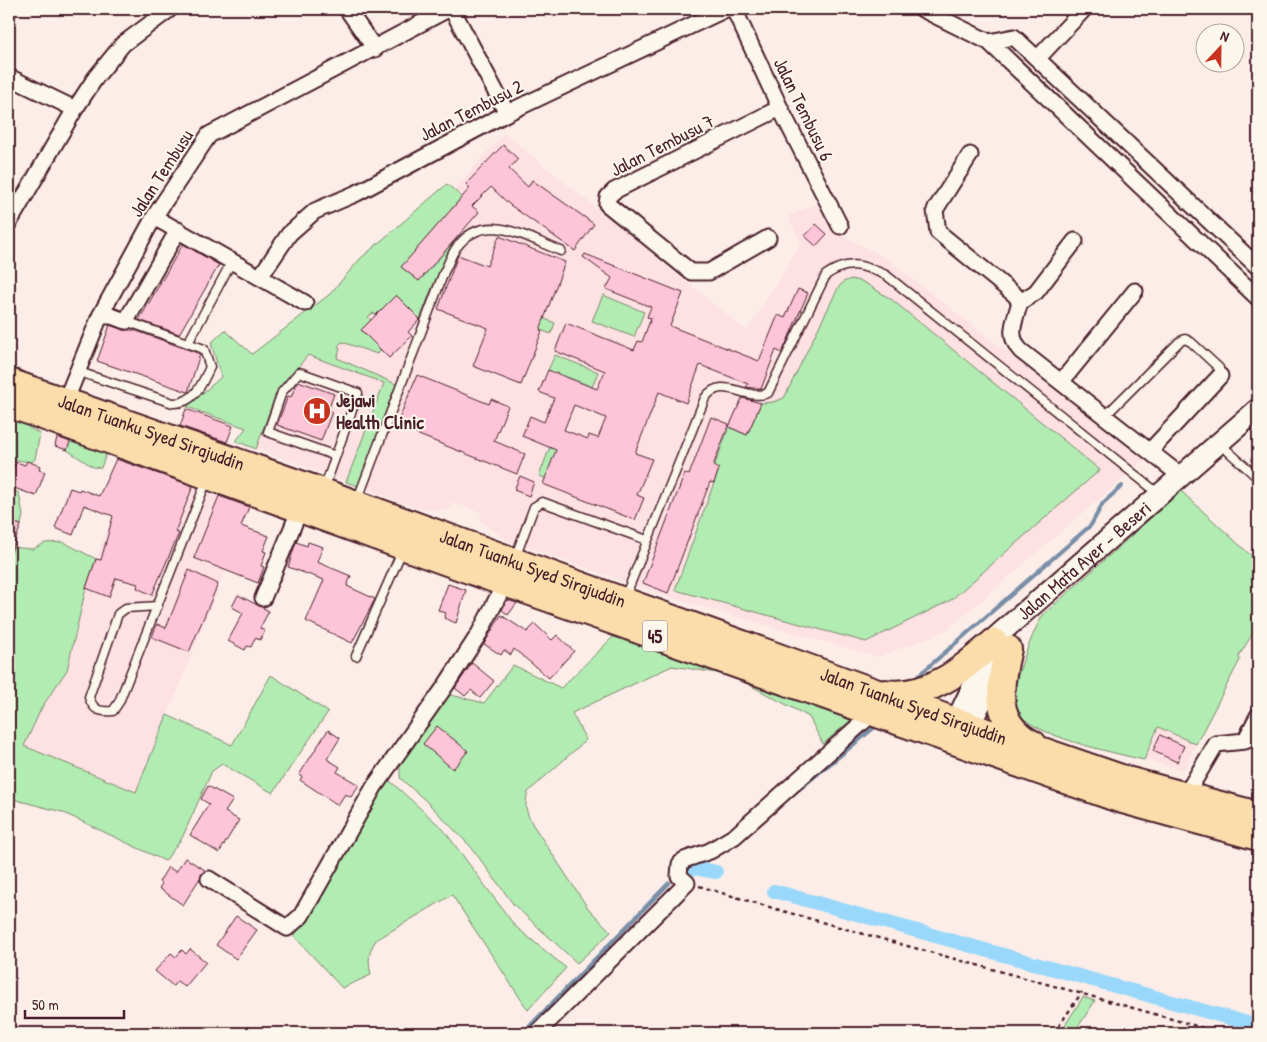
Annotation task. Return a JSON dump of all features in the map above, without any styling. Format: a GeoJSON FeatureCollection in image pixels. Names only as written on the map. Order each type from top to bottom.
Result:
{"type":"FeatureCollection","features":[{"type":"Feature","properties":{"kind":"highway","name":"Jalan Tuanku Syed Sirajuddin"},"geometry":{"type":"LineString","coordinates":[[9,382],[60,412],[208,476],[403,546],[623,601],[871,702]]}},
{"type":"Feature","properties":{"kind":"highway","name":"Jalan Tuanku Syed Sirajuddin"},"geometry":{"type":"LineString","coordinates":[[9,404],[60,412],[356,504],[509,572],[958,733],[1119,799],[1227,817],[1258,815]]}},
{"type":"Feature","properties":{"kind":"highway"},"geometry":{"type":"LineString","coordinates":[[871,702],[891,694],[928,688],[961,670],[1005,638]]}},
{"type":"Feature","properties":{"kind":"highway"},"geometry":{"type":"LineString","coordinates":[[1005,638],[1000,699],[1009,723],[1024,739],[1068,760]]}},
{"type":"Feature","properties":{"kind":"highway","name":"Jalan Tuanku Syed Sirajuddin"},"geometry":{"type":"LineString","coordinates":[[958,733],[1068,760],[1185,796],[1227,817],[1258,837]]}},
{"type":"Feature","properties":{"kind":"main road","name":"Jalan Mata Ayer – Beseri"},"geometry":{"type":"LineString","coordinates":[[958,733],[1005,638],[1031,605],[1258,409]]}},
{"type":"Feature","properties":{"kind":"street"},"geometry":{"type":"LineString","coordinates":[[9,223],[96,77],[123,44],[170,9]]}},
{"type":"Feature","properties":{"kind":"street"},"geometry":{"type":"LineString","coordinates":[[347,9],[375,49]]}},
{"type":"Feature","properties":{"kind":"street"},"geometry":{"type":"LineString","coordinates":[[450,9],[507,113]]}},
{"type":"Feature","properties":{"kind":"street","name":"Jalan Tembusu"},"geometry":{"type":"LineString","coordinates":[[60,412],[100,316],[154,217],[209,135],[450,9]]}},
{"type":"Feature","properties":{"kind":"street","name":"Jalan Tembusu 2"},"geometry":{"type":"LineString","coordinates":[[260,278],[289,234],[315,211],[357,193],[507,113],[726,9]]}},
{"type":"Feature","properties":{"kind":"street","name":"Jalan Tembusu 6"},"geometry":{"type":"LineString","coordinates":[[734,9],[780,108],[840,226]]}},
{"type":"Feature","properties":{"kind":"street"},"geometry":{"type":"LineString","coordinates":[[922,9],[989,42],[1258,298]]}},
{"type":"Feature","properties":{"kind":"street"},"geometry":{"type":"LineString","coordinates":[[1038,58],[1084,9]]}},
{"type":"Feature","properties":{"kind":"street"},"geometry":{"type":"LineString","coordinates":[[989,42],[1014,37],[1258,267]]}},
{"type":"Feature","properties":{"kind":"street"},"geometry":{"type":"LineString","coordinates":[[9,77],[75,110]]}},
{"type":"Feature","properties":{"kind":"street","name":"Jalan Tembusu 7"},"geometry":{"type":"LineString","coordinates":[[768,238],[709,272],[691,272],[607,204],[608,197],[614,191],[780,108]]}},
{"type":"Feature","properties":{"kind":"street"},"geometry":{"type":"LineString","coordinates":[[970,155],[935,210],[938,232],[1015,295],[1020,302]]}},
{"type":"Feature","properties":{"kind":"street"},"geometry":{"type":"LineString","coordinates":[[154,217],[305,303]]}},
{"type":"Feature","properties":{"kind":"street"},"geometry":{"type":"LineString","coordinates":[[100,316],[112,316],[126,321],[178,230]]}},
{"type":"Feature","properties":{"kind":"street"},"geometry":{"type":"LineString","coordinates":[[1075,241],[1036,292],[1020,302],[1012,335],[1013,342],[1181,476]]}},
{"type":"Feature","properties":{"kind":"street"},"geometry":{"type":"LineString","coordinates":[[1062,382],[1136,291]]}},
{"type":"Feature","properties":{"kind":"street"},"geometry":{"type":"LineString","coordinates":[[1150,451],[1220,376]]}},
{"type":"Feature","properties":{"kind":"street"},"geometry":{"type":"LineString","coordinates":[[264,598],[300,509]]}},
{"type":"Feature","properties":{"kind":"street"},"geometry":{"type":"LineString","coordinates":[[209,878],[287,928],[301,916],[374,787],[469,649],[509,572]]}},
{"type":"Feature","properties":{"kind":"street"},"geometry":{"type":"LineString","coordinates":[[537,1033],[687,883],[679,876],[680,864],[684,860],[710,851],[734,836],[845,740],[871,702]]}},
{"type":"Feature","properties":{"kind":"street"},"geometry":{"type":"LineString","coordinates":[[1185,796],[1216,744],[1245,741],[1258,716]]}},
{"type":"Feature","properties":{"kind":"lane"},"geometry":{"type":"LineString","coordinates":[[356,504],[444,272],[456,248],[472,232],[488,227],[503,228],[560,250]]}},
{"type":"Feature","properties":{"kind":"lane"},"geometry":{"type":"LineString","coordinates":[[188,344],[232,261]]}},
{"type":"Feature","properties":{"kind":"lane"},"geometry":{"type":"LineString","coordinates":[[623,601],[685,445],[710,390],[722,387],[760,396],[768,393],[826,275],[838,266],[854,265],[886,275],[1159,494]]}},
{"type":"Feature","properties":{"kind":"lane"},"geometry":{"type":"LineString","coordinates":[[76,371],[179,403],[199,390],[210,367],[204,349],[126,321]]}},
{"type":"Feature","properties":{"kind":"lane"},"geometry":{"type":"LineString","coordinates":[[1105,416],[1179,342],[1185,340],[1191,342],[1219,368],[1220,376]]}},
{"type":"Feature","properties":{"kind":"lane"},"geometry":{"type":"LineString","coordinates":[[322,492],[336,456],[358,393],[299,372],[282,392],[268,432],[336,456]]}},
{"type":"Feature","properties":{"kind":"lane"},"geometry":{"type":"LineString","coordinates":[[1220,443],[1258,478]]}},
{"type":"Feature","properties":{"kind":"lane"},"geometry":{"type":"LineString","coordinates":[[158,606],[126,608],[118,614],[89,697],[91,706],[101,712],[113,712],[119,702],[158,606],[208,476]]}},
{"type":"Feature","properties":{"kind":"lane"},"geometry":{"type":"LineString","coordinates":[[509,572],[534,507],[542,502],[647,540]]}},
{"type":"Feature","properties":{"kind":"lane"},"geometry":{"type":"LineString","coordinates":[[356,656],[403,546]]}},
{"type":"Feature","properties":{"kind":"path"},"geometry":{"type":"LineString","coordinates":[[687,883],[786,913],[1082,992],[1220,1033]]}},
{"type":"Feature","properties":{"kind":"path"},"geometry":{"type":"LineString","coordinates":[[1054,1033],[1082,992]]}},
{"type":"Feature","properties":{"kind":"shaded area"},"geometry":{"type":"Polygon","coordinates":[[[504,133],[747,331],[801,244],[788,216],[819,203],[839,234],[884,257],[1145,459],[947,630],[878,657],[668,597],[507,540],[480,521],[482,513],[452,502],[448,510],[420,509],[236,441],[308,355],[504,133]]]}},
{"type":"Feature","properties":{"kind":"shaded area"},"geometry":{"type":"Polygon","coordinates":[[[138,458],[253,500],[137,792],[24,746],[42,707],[67,670],[86,588],[100,548],[138,458]]]}},
{"type":"Feature","properties":{"kind":"shaded area"},"geometry":{"type":"Polygon","coordinates":[[[1158,727],[1196,744],[1184,770],[1144,760],[1158,727]]]}},
{"type":"Feature","properties":{"kind":"green space"},"geometry":{"type":"Polygon","coordinates":[[[447,184],[462,197],[402,267],[419,281],[454,241],[433,285],[420,319],[396,296],[376,315],[373,313],[368,317],[371,320],[361,330],[381,350],[377,354],[342,342],[338,346],[340,349],[337,358],[396,384],[358,486],[346,482],[384,383],[308,355],[276,393],[256,449],[236,441],[246,428],[187,407],[221,377],[211,343],[225,330],[252,354],[330,294],[360,259],[447,184]]]}},
{"type":"Feature","properties":{"kind":"green space"},"geometry":{"type":"Polygon","coordinates":[[[851,279],[863,282],[891,299],[1100,470],[951,600],[866,642],[675,590],[719,469],[714,467],[729,427],[747,435],[761,403],[773,402],[784,398],[838,288],[843,282],[851,279]]]}},
{"type":"Feature","properties":{"kind":"green space"},"geometry":{"type":"Polygon","coordinates":[[[603,295],[644,312],[634,337],[592,321],[603,295]]]}},
{"type":"Feature","properties":{"kind":"green space"},"geometry":{"type":"Polygon","coordinates":[[[499,301],[555,323],[551,334],[494,312],[499,301]]]}},
{"type":"Feature","properties":{"kind":"green space"},"geometry":{"type":"Polygon","coordinates":[[[555,355],[598,372],[592,387],[548,370],[555,355]]]}},
{"type":"Feature","properties":{"kind":"green space"},"geometry":{"type":"Polygon","coordinates":[[[9,411],[17,421],[40,434],[35,459],[32,462],[15,460],[9,468],[9,411]]]}},
{"type":"Feature","properties":{"kind":"green space"},"geometry":{"type":"Polygon","coordinates":[[[71,436],[107,451],[101,468],[93,467],[67,450],[71,436]]]}},
{"type":"Feature","properties":{"kind":"green space"},"geometry":{"type":"Polygon","coordinates":[[[550,447],[634,481],[545,478],[539,476],[550,447]]]}},
{"type":"Feature","properties":{"kind":"green space"},"geometry":{"type":"Polygon","coordinates":[[[9,489],[19,493],[23,515],[21,525],[9,521],[9,489]]]}},
{"type":"Feature","properties":{"kind":"green space"},"geometry":{"type":"Polygon","coordinates":[[[1181,491],[1258,562],[1258,630],[1253,633],[1239,656],[1240,660],[1196,744],[1158,727],[1144,760],[1074,742],[1038,728],[1024,719],[1016,710],[1013,695],[1025,654],[1043,615],[1181,491]]]}},
{"type":"Feature","properties":{"kind":"green space"},"geometry":{"type":"Polygon","coordinates":[[[63,542],[96,559],[86,588],[67,670],[42,707],[24,746],[136,792],[167,715],[232,745],[271,675],[328,712],[273,793],[222,764],[212,771],[182,838],[165,861],[62,812],[12,799],[9,805],[9,547],[33,549],[45,543],[63,542]]]}},
{"type":"Feature","properties":{"kind":"green space"},"geometry":{"type":"Polygon","coordinates":[[[616,634],[726,674],[672,666],[572,713],[586,740],[528,792],[526,809],[533,825],[588,908],[611,932],[577,963],[514,905],[471,847],[426,801],[400,778],[400,766],[405,755],[447,694],[484,703],[513,665],[561,688],[616,634]]]}},
{"type":"Feature","properties":{"kind":"green space"},"geometry":{"type":"Polygon","coordinates":[[[737,678],[851,720],[823,744],[809,717],[737,678]]]}},
{"type":"Feature","properties":{"kind":"green space"},"geometry":{"type":"Polygon","coordinates":[[[389,780],[443,829],[515,926],[566,968],[528,1010],[452,895],[376,940],[369,957],[371,975],[342,988],[294,936],[319,903],[346,848],[389,780]]]}},
{"type":"Feature","properties":{"kind":"green space"},"geometry":{"type":"Polygon","coordinates":[[[1083,997],[1095,1001],[1074,1033],[1060,1033],[1083,997]]]}},
{"type":"Feature","properties":{"kind":"building"},"geometry":{"type":"Polygon","coordinates":[[[503,145],[518,159],[509,169],[528,187],[532,180],[594,224],[575,251],[510,205],[491,187],[472,206],[479,212],[419,281],[401,267],[470,188],[466,184],[503,145]]]}},
{"type":"Feature","properties":{"kind":"building"},"geometry":{"type":"Polygon","coordinates":[[[816,224],[827,234],[816,246],[805,236],[816,224]]]}},
{"type":"Feature","properties":{"kind":"building"},"geometry":{"type":"Polygon","coordinates":[[[499,236],[565,262],[540,330],[542,331],[521,385],[473,366],[488,328],[438,309],[458,255],[487,266],[499,236]]]}},
{"type":"Feature","properties":{"kind":"building"},"geometry":{"type":"Polygon","coordinates":[[[183,244],[219,265],[179,334],[139,320],[183,244]]]}},
{"type":"Feature","properties":{"kind":"building"},"geometry":{"type":"Polygon","coordinates":[[[585,254],[683,293],[670,326],[759,361],[778,315],[785,318],[798,289],[808,293],[782,353],[776,350],[761,389],[746,387],[748,384],[700,365],[686,403],[659,392],[635,453],[652,459],[637,495],[644,498],[635,520],[543,484],[556,450],[522,436],[530,416],[544,422],[554,398],[539,392],[548,370],[597,389],[605,371],[555,351],[566,323],[634,350],[638,341],[642,342],[651,318],[647,317],[651,307],[606,289],[612,278],[583,257],[585,254]],[[574,405],[564,430],[588,439],[589,435],[598,438],[606,418],[574,405]]]}},
{"type":"Feature","properties":{"kind":"building"},"geometry":{"type":"Polygon","coordinates":[[[396,295],[420,319],[408,332],[412,336],[389,358],[361,330],[396,295]]]}},
{"type":"Feature","properties":{"kind":"building"},"geometry":{"type":"Polygon","coordinates":[[[110,325],[123,330],[134,330],[200,354],[188,392],[97,361],[110,325]]]}},
{"type":"Feature","properties":{"kind":"building"},"geometry":{"type":"Polygon","coordinates":[[[417,375],[489,404],[491,399],[508,406],[494,441],[525,454],[517,474],[396,426],[417,375]]]}},
{"type":"Feature","properties":{"kind":"building"},"geometry":{"type":"Polygon","coordinates":[[[298,381],[334,394],[328,410],[332,412],[321,441],[277,425],[288,396],[291,397],[298,381]]]}},
{"type":"Feature","properties":{"kind":"building"},"geometry":{"type":"Polygon","coordinates":[[[742,398],[761,403],[747,435],[729,427],[742,398]]]}},
{"type":"Feature","properties":{"kind":"building"},"geometry":{"type":"Polygon","coordinates":[[[186,409],[233,426],[227,442],[180,426],[186,409]]]}},
{"type":"Feature","properties":{"kind":"building"},"geometry":{"type":"Polygon","coordinates":[[[711,417],[729,424],[713,466],[719,469],[714,483],[710,482],[668,593],[643,583],[685,473],[689,475],[711,417]]]}},
{"type":"Feature","properties":{"kind":"building"},"geometry":{"type":"Polygon","coordinates":[[[57,437],[70,442],[67,450],[55,446],[57,437]]]}},
{"type":"Feature","properties":{"kind":"building"},"geometry":{"type":"Polygon","coordinates":[[[116,459],[193,486],[175,532],[179,533],[152,595],[137,588],[138,584],[116,578],[109,597],[86,588],[96,559],[101,560],[113,516],[84,505],[73,535],[55,528],[70,488],[79,491],[80,489],[99,496],[116,459]]]}},
{"type":"Feature","properties":{"kind":"building"},"geometry":{"type":"Polygon","coordinates":[[[27,461],[40,466],[39,470],[45,472],[36,496],[9,486],[9,466],[14,468],[16,462],[25,465],[27,461]]]}},
{"type":"Feature","properties":{"kind":"building"},"geometry":{"type":"Polygon","coordinates":[[[520,476],[534,482],[529,496],[514,490],[520,476]]]}},
{"type":"Feature","properties":{"kind":"building"},"geometry":{"type":"Polygon","coordinates":[[[219,496],[249,507],[241,526],[269,536],[263,551],[266,552],[261,566],[264,567],[258,583],[194,558],[219,496]]]}},
{"type":"Feature","properties":{"kind":"building"},"geometry":{"type":"Polygon","coordinates":[[[9,521],[21,525],[10,555],[9,554],[9,521]]]}},
{"type":"Feature","properties":{"kind":"building"},"geometry":{"type":"Polygon","coordinates":[[[296,542],[307,546],[308,542],[323,547],[317,562],[351,576],[347,586],[375,599],[352,643],[306,621],[324,580],[288,567],[296,542]]]}},
{"type":"Feature","properties":{"kind":"building"},"geometry":{"type":"Polygon","coordinates":[[[189,570],[218,584],[189,652],[152,637],[157,624],[166,628],[189,570]]]}},
{"type":"Feature","properties":{"kind":"building"},"geometry":{"type":"Polygon","coordinates":[[[448,584],[466,590],[456,623],[444,618],[446,613],[438,610],[448,584]]]}},
{"type":"Feature","properties":{"kind":"building"},"geometry":{"type":"Polygon","coordinates":[[[238,595],[269,611],[260,628],[265,631],[260,640],[255,638],[251,647],[247,646],[245,650],[228,641],[243,613],[232,607],[238,595]]]}},
{"type":"Feature","properties":{"kind":"building"},"geometry":{"type":"Polygon","coordinates":[[[507,600],[517,603],[508,615],[502,610],[507,600]]]}},
{"type":"Feature","properties":{"kind":"building"},"geometry":{"type":"Polygon","coordinates":[[[501,615],[527,632],[535,624],[552,640],[557,635],[574,651],[549,678],[514,649],[511,655],[504,650],[501,655],[484,644],[501,615]]]}},
{"type":"Feature","properties":{"kind":"building"},"geometry":{"type":"Polygon","coordinates":[[[472,663],[494,681],[480,698],[471,690],[465,696],[455,688],[472,663]]]}},
{"type":"Feature","properties":{"kind":"building"},"geometry":{"type":"Polygon","coordinates":[[[437,726],[468,751],[453,769],[423,744],[437,726]]]}},
{"type":"Feature","properties":{"kind":"building"},"geometry":{"type":"Polygon","coordinates":[[[328,730],[340,738],[327,759],[340,767],[337,772],[359,785],[351,797],[345,794],[338,805],[300,780],[302,777],[299,775],[328,730]]]}},
{"type":"Feature","properties":{"kind":"building"},"geometry":{"type":"Polygon","coordinates":[[[1160,735],[1184,746],[1177,762],[1153,751],[1160,735]]]}},
{"type":"Feature","properties":{"kind":"building"},"geometry":{"type":"Polygon","coordinates":[[[208,786],[233,800],[225,812],[239,820],[219,853],[190,835],[209,804],[201,799],[208,786]]]}},
{"type":"Feature","properties":{"kind":"building"},"geometry":{"type":"Polygon","coordinates":[[[185,858],[205,870],[183,905],[159,888],[162,884],[159,882],[168,867],[176,872],[185,858]]]}},
{"type":"Feature","properties":{"kind":"building"},"geometry":{"type":"Polygon","coordinates":[[[236,916],[257,930],[236,959],[216,945],[236,916]]]}},
{"type":"Feature","properties":{"kind":"building"},"geometry":{"type":"Polygon","coordinates":[[[190,949],[206,962],[185,987],[177,981],[173,986],[155,971],[171,953],[176,957],[182,950],[186,954],[190,949]]]}},
{"type":"Feature","properties":{"kind":"waterway"},"geometry":{"type":"LineString","coordinates":[[918,676],[1091,525],[1103,503],[1122,486]]}},
{"type":"Feature","properties":{"kind":"waterway"},"geometry":{"type":"LineString","coordinates":[[786,800],[875,727]]}},
{"type":"Feature","properties":{"kind":"waterway"},"geometry":{"type":"LineString","coordinates":[[716,856],[731,846]]}},
{"type":"Feature","properties":{"kind":"waterway"},"geometry":{"type":"LineString","coordinates":[[689,867],[703,861]]}},
{"type":"Feature","properties":{"kind":"waterway"},"geometry":{"type":"LineString","coordinates":[[689,867],[716,872]]}},
{"type":"Feature","properties":{"kind":"waterway"},"geometry":{"type":"LineString","coordinates":[[523,1033],[669,883]]}},
{"type":"Feature","properties":{"kind":"waterway"},"geometry":{"type":"LineString","coordinates":[[774,891],[1258,1026]]}},
{"type":"Feature","properties":{"kind":"place","name":"Jejawi Health Clinic"},"geometry":{"type":"Point","coordinates":[317,411]}}]}
